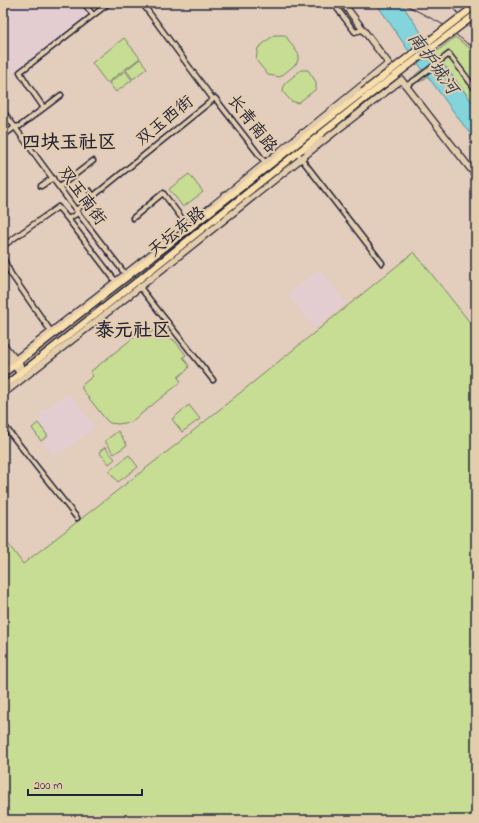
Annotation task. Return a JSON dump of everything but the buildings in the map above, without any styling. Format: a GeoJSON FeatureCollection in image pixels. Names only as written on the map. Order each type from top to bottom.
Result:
{"type":"FeatureCollection","features":[{"type":"Feature","properties":{"kind":"main road"},"geometry":{"type":"LineString","coordinates":[[365,95],[476,5]]}},
{"type":"Feature","properties":{"kind":"main road"},"geometry":{"type":"LineString","coordinates":[[365,95],[476,14]]}},
{"type":"Feature","properties":{"kind":"main road","name":"天坛东路"},"geometry":{"type":"LineString","coordinates":[[3,374],[14,362],[267,165],[365,95]]}},
{"type":"Feature","properties":{"kind":"main road","name":"天坛东路"},"geometry":{"type":"LineString","coordinates":[[3,387],[138,285],[365,95]]}},
{"type":"Feature","properties":{"kind":"street"},"geometry":{"type":"LineString","coordinates":[[85,3],[93,15]]}},
{"type":"Feature","properties":{"kind":"street"},"geometry":{"type":"LineString","coordinates":[[44,108],[20,72],[109,3]]}},
{"type":"Feature","properties":{"kind":"street","name":"长青南路"},"geometry":{"type":"LineString","coordinates":[[142,3],[214,99],[267,165]]}},
{"type":"Feature","properties":{"kind":"street"},"geometry":{"type":"LineString","coordinates":[[333,3],[355,32],[362,30]]}},
{"type":"Feature","properties":{"kind":"street"},"geometry":{"type":"LineString","coordinates":[[343,3],[394,72],[476,176]]}},
{"type":"Feature","properties":{"kind":"street"},"geometry":{"type":"LineString","coordinates":[[394,72],[476,10]]}},
{"type":"Feature","properties":{"kind":"street"},"geometry":{"type":"LineString","coordinates":[[406,86],[449,54],[476,90]]}},
{"type":"Feature","properties":{"kind":"street"},"geometry":{"type":"LineString","coordinates":[[267,165],[302,133],[388,64]]}},
{"type":"Feature","properties":{"kind":"street"},"geometry":{"type":"LineString","coordinates":[[376,73],[389,90]]}},
{"type":"Feature","properties":{"kind":"street"},"geometry":{"type":"LineString","coordinates":[[3,394],[138,285],[302,159],[401,80]]}},
{"type":"Feature","properties":{"kind":"street"},"geometry":{"type":"LineString","coordinates":[[3,136],[15,127],[20,126],[61,95]]}},
{"type":"Feature","properties":{"kind":"street","name":"双玉西街"},"geometry":{"type":"LineString","coordinates":[[68,220],[93,196],[214,99]]}},
{"type":"Feature","properties":{"kind":"street","name":"双玉南街"},"geometry":{"type":"LineString","coordinates":[[3,111],[126,275]]}},
{"type":"Feature","properties":{"kind":"street"},"geometry":{"type":"LineString","coordinates":[[287,151],[302,133]]}},
{"type":"Feature","properties":{"kind":"street"},"geometry":{"type":"LineString","coordinates":[[327,138],[297,153],[382,263]]}},
{"type":"Feature","properties":{"kind":"street"},"geometry":{"type":"LineString","coordinates":[[59,187],[93,161]]}},
{"type":"Feature","properties":{"kind":"street"},"geometry":{"type":"LineString","coordinates":[[41,186],[53,178]]}},
{"type":"Feature","properties":{"kind":"street"},"geometry":{"type":"LineString","coordinates":[[90,191],[93,196]]}},
{"type":"Feature","properties":{"kind":"street"},"geometry":{"type":"LineString","coordinates":[[132,218],[163,193],[189,227]]}},
{"type":"Feature","properties":{"kind":"street"},"geometry":{"type":"LineString","coordinates":[[3,246],[58,207],[117,282]]}},
{"type":"Feature","properties":{"kind":"street"},"geometry":{"type":"LineString","coordinates":[[3,258],[11,274],[52,332]]}},
{"type":"Feature","properties":{"kind":"street"},"geometry":{"type":"LineString","coordinates":[[138,285],[213,380]]}},
{"type":"Feature","properties":{"kind":"street"},"geometry":{"type":"LineString","coordinates":[[3,344],[22,372]]}},
{"type":"Feature","properties":{"kind":"street"},"geometry":{"type":"LineString","coordinates":[[3,352],[14,362]]}},
{"type":"Feature","properties":{"kind":"street"},"geometry":{"type":"LineString","coordinates":[[3,369],[14,362]]}},
{"type":"Feature","properties":{"kind":"street"},"geometry":{"type":"LineString","coordinates":[[3,424],[77,518]]}},
{"type":"Feature","properties":{"kind":"shaded area"},"geometry":{"type":"Polygon","coordinates":[[[3,3],[82,3],[90,13],[3,80],[3,3]]]}},
{"type":"Feature","properties":{"kind":"shaded area"},"geometry":{"type":"Polygon","coordinates":[[[320,269],[346,303],[314,328],[287,294],[320,269]]]}},
{"type":"Feature","properties":{"kind":"shaded area"},"geometry":{"type":"Polygon","coordinates":[[[69,392],[95,427],[63,452],[61,450],[53,456],[31,428],[41,420],[38,415],[69,392]]]}},
{"type":"Feature","properties":{"kind":"green space"},"geometry":{"type":"Polygon","coordinates":[[[274,35],[285,35],[299,55],[297,63],[280,77],[268,75],[256,60],[258,48],[274,35]]]}},
{"type":"Feature","properties":{"kind":"green space"},"geometry":{"type":"Polygon","coordinates":[[[455,37],[476,53],[476,107],[444,65],[420,82],[415,75],[438,57],[435,53],[455,37]]]}},
{"type":"Feature","properties":{"kind":"green space"},"geometry":{"type":"Polygon","coordinates":[[[124,38],[140,58],[107,83],[92,63],[124,38]]]}},
{"type":"Feature","properties":{"kind":"green space"},"geometry":{"type":"Polygon","coordinates":[[[140,59],[147,68],[133,79],[126,70],[140,59]]]}},
{"type":"Feature","properties":{"kind":"green space"},"geometry":{"type":"Polygon","coordinates":[[[301,70],[308,70],[316,82],[316,89],[298,103],[291,101],[283,92],[284,84],[301,70]]]}},
{"type":"Feature","properties":{"kind":"green space"},"geometry":{"type":"Polygon","coordinates":[[[125,71],[132,80],[116,92],[109,83],[125,71]]]}},
{"type":"Feature","properties":{"kind":"green space"},"geometry":{"type":"Polygon","coordinates":[[[189,174],[203,192],[183,207],[169,189],[189,174]]]}},
{"type":"Feature","properties":{"kind":"green space"},"geometry":{"type":"Polygon","coordinates":[[[414,252],[476,330],[476,820],[3,820],[3,537],[23,564],[172,448],[414,252]]]}},
{"type":"Feature","properties":{"kind":"green space"},"geometry":{"type":"Polygon","coordinates":[[[143,330],[146,334],[156,330],[175,341],[186,355],[183,357],[189,366],[187,370],[178,377],[181,382],[131,422],[118,424],[110,423],[82,389],[82,385],[93,376],[90,372],[143,330]]]}},
{"type":"Feature","properties":{"kind":"green space"},"geometry":{"type":"Polygon","coordinates":[[[189,405],[200,419],[182,432],[172,419],[189,405]]]}},
{"type":"Feature","properties":{"kind":"green space"},"geometry":{"type":"Polygon","coordinates":[[[38,423],[48,436],[41,441],[32,428],[38,423]]]}},
{"type":"Feature","properties":{"kind":"green space"},"geometry":{"type":"Polygon","coordinates":[[[118,431],[127,445],[114,454],[105,441],[118,431]]]}},
{"type":"Feature","properties":{"kind":"green space"},"geometry":{"type":"Polygon","coordinates":[[[105,447],[115,459],[109,464],[99,452],[105,447]]]}},
{"type":"Feature","properties":{"kind":"green space"},"geometry":{"type":"Polygon","coordinates":[[[129,455],[138,467],[118,482],[109,471],[129,455]]]}},
{"type":"Feature","properties":{"kind":"water","name":"南护城河"},"geometry":{"type":"Polygon","coordinates":[[[376,3],[401,3],[435,53],[476,107],[476,142],[406,47],[376,3]]]}},
{"type":"Feature","properties":{"kind":"railway"},"geometry":{"type":"LineString","coordinates":[[402,3],[442,24],[476,50]]}},
{"type":"Feature","properties":{"kind":"railway"},"geometry":{"type":"LineString","coordinates":[[449,3],[476,33]]}},
{"type":"Feature","properties":{"kind":"district","name":"四块玉社区"},"geometry":{"type":"Point","coordinates":[69,143]}},
{"type":"Feature","properties":{"kind":"district","name":"泰元社区"},"geometry":{"type":"Point","coordinates":[133,331]}}]}
